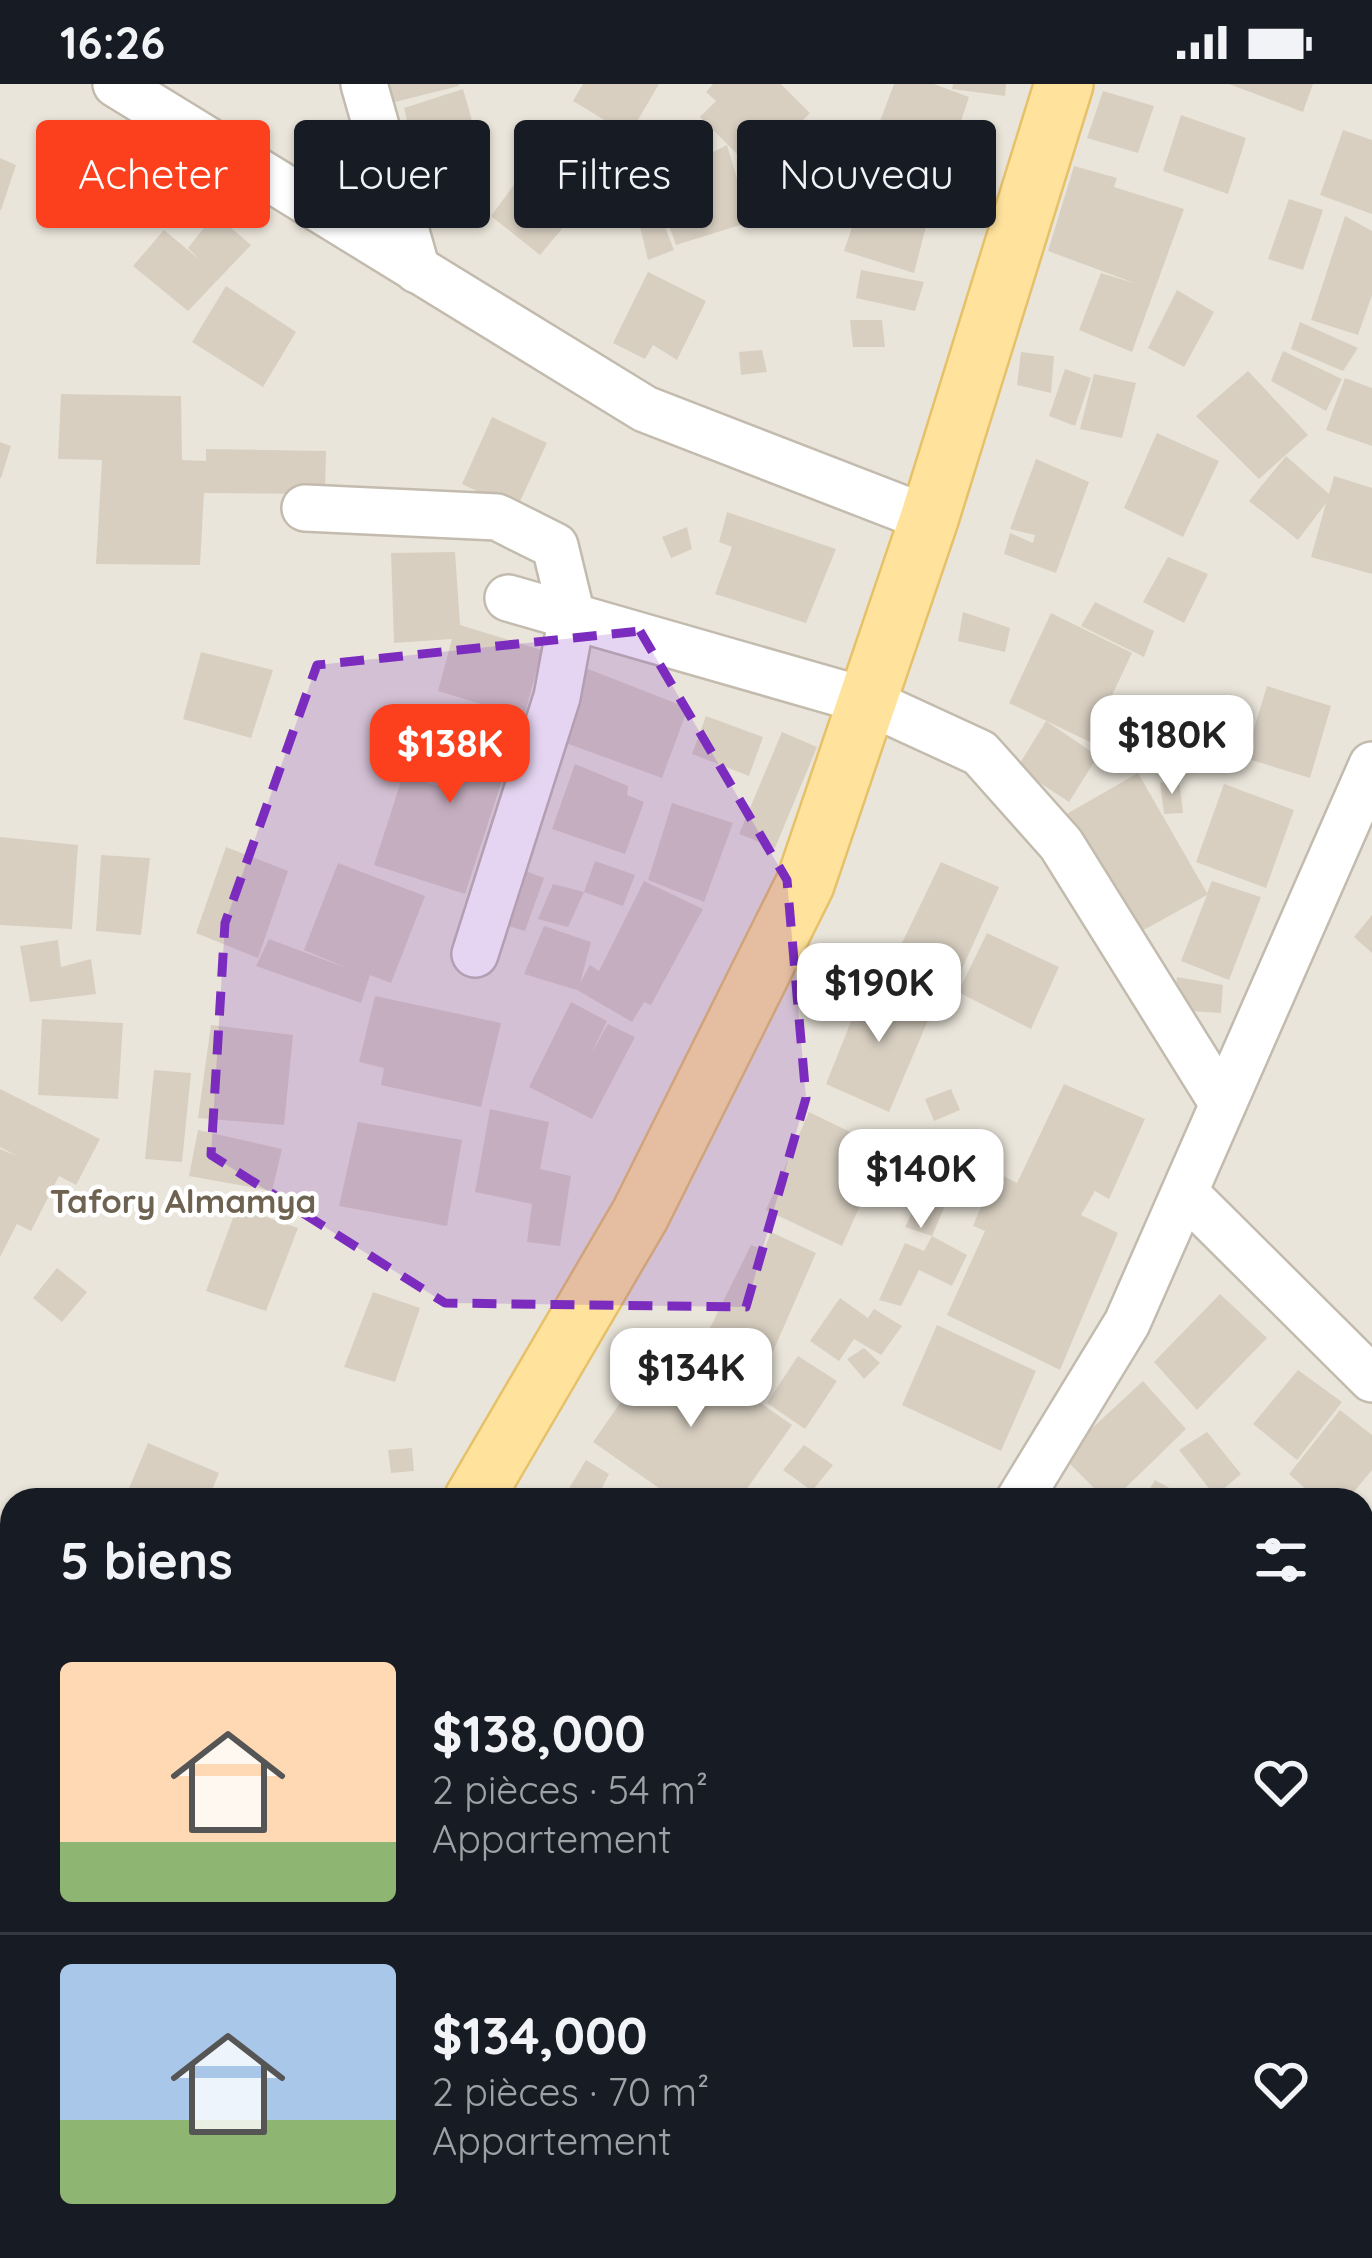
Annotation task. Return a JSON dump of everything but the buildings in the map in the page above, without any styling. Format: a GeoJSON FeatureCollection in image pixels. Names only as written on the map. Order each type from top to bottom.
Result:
{"type":"FeatureCollection","features":[{"type":"Feature","properties":{"kind":"main road"},"geometry":{"type":"LineString","coordinates":[[480,1488],[640,1214],[795,904],[929,520],[1064,84]]}},
{"type":"Feature","properties":{"kind":"street"},"geometry":{"type":"LineString","coordinates":[[116,84],[645,410],[929,520]]}},
{"type":"Feature","properties":{"kind":"street"},"geometry":{"type":"LineString","coordinates":[[364,84],[417,270]]}},
{"type":"Feature","properties":{"kind":"street"},"geometry":{"type":"LineString","coordinates":[[305,508],[497,518],[555,545],[572,616],[557,697],[475,954]]}},
{"type":"Feature","properties":{"kind":"street"},"geometry":{"type":"LineString","coordinates":[[508,598],[867,701],[980,754],[1061,844],[1223,1104]]}},
{"type":"Feature","properties":{"kind":"street"},"geometry":{"type":"LineString","coordinates":[[1026,1488],[1127,1323],[1372,765]]}},
{"type":"Feature","properties":{"kind":"street"},"geometry":{"type":"LineString","coordinates":[[1185,1193],[1372,1379]]}},
{"type":"Feature","properties":{"kind":"highlighted area"},"geometry":{"type":"Polygon","coordinates":[[[640,631],[787,880],[806,1098],[746,1307],[445,1303],[211,1155],[225,923],[317,665],[640,631]]]}},
{"type":"Feature","properties":{"kind":"shaded area"},"geometry":{"type":"Polygon","coordinates":[[[0,84],[1372,84],[1372,1488],[0,1488],[0,84]]]}},
{"type":"Feature","properties":{"kind":"district","name":"Tafory Almamya"},"geometry":{"type":"Point","coordinates":[183,1201]}}]}
